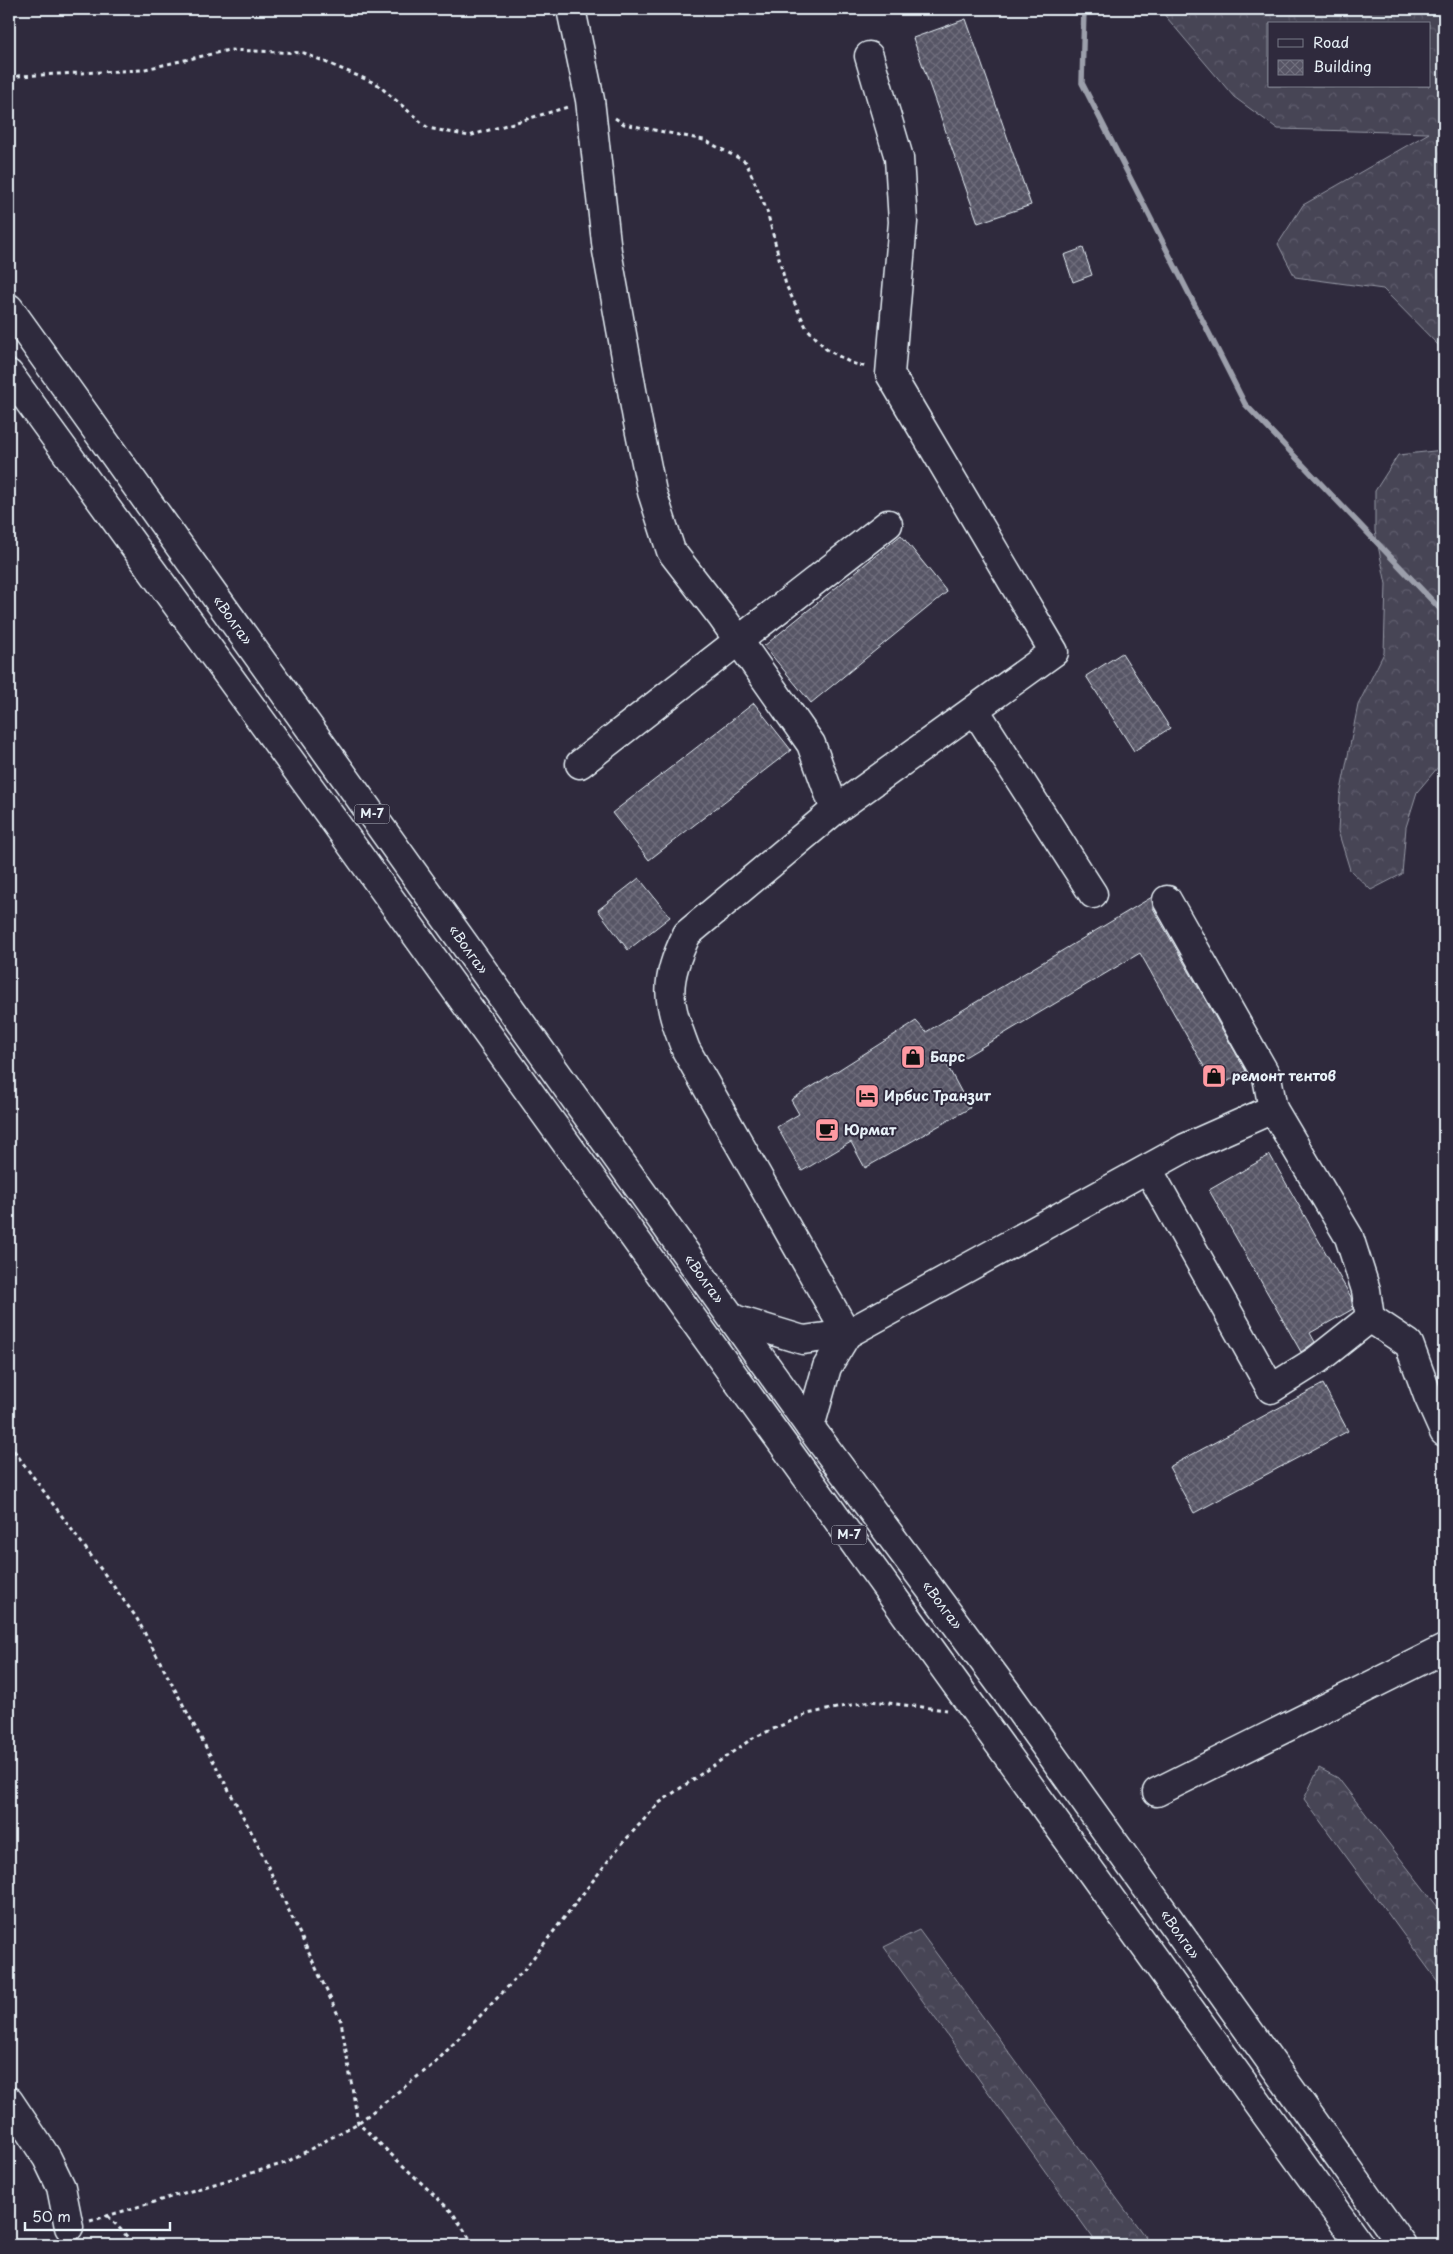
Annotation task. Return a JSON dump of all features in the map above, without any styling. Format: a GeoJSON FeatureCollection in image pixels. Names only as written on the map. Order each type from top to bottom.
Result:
{"type":"FeatureCollection","features":[{"type":"Feature","properties":{"kind":"main road"},"geometry":{"type":"LineString","coordinates":[[571,9],[590,100],[606,251],[652,492],[671,551],[738,639],[811,744],[835,810]]}},
{"type":"Feature","properties":{"kind":"main road"},"geometry":{"type":"LineString","coordinates":[[847,1334],[686,1050],[671,1011],[670,984],[674,960],[687,934],[835,810],[1054,652],[890,374],[903,222],[899,158],[869,56]]}},
{"type":"Feature","properties":{"kind":"main road","name":"«Волга»"},"geometry":{"type":"LineString","coordinates":[[9,308],[810,1427],[1008,1694],[1402,2245]]}},
{"type":"Feature","properties":{"kind":"main road","name":"М-7"},"geometry":{"type":"LineString","coordinates":[[9,374],[1360,2245]]}},
{"type":"Feature","properties":{"kind":"main road"},"geometry":{"type":"LineString","coordinates":[[580,764],[888,524]]}},
{"type":"Feature","properties":{"kind":"main road"},"geometry":{"type":"LineString","coordinates":[[975,710],[1093,894]]}},
{"type":"Feature","properties":{"kind":"main road"},"geometry":{"type":"LineString","coordinates":[[1167,900],[1267,1077],[1274,1109],[1349,1237],[1366,1290],[1370,1318],[1409,1344],[1428,1396],[1444,1432]]}},
{"type":"Feature","properties":{"kind":"main road"},"geometry":{"type":"LineString","coordinates":[[734,1319],[803,1340],[847,1334],[1185,1148],[1274,1109]]}},
{"type":"Feature","properties":{"kind":"main road"},"geometry":{"type":"LineString","coordinates":[[1148,1169],[1271,1389],[1317,1360],[1370,1318]]}},
{"type":"Feature","properties":{"kind":"main road"},"geometry":{"type":"LineString","coordinates":[[810,1427],[828,1367],[847,1334]]}},
{"type":"Feature","properties":{"kind":"main road"},"geometry":{"type":"LineString","coordinates":[[1157,1792],[1444,1648]]}},
{"type":"Feature","properties":{"kind":"main road"},"geometry":{"type":"LineString","coordinates":[[9,2101],[47,2158],[62,2187],[69,2227]]}},
{"type":"Feature","properties":{"kind":"path"},"geometry":{"type":"LineString","coordinates":[[9,75],[141,70],[229,50],[304,53],[377,84],[428,128],[470,136],[590,100],[624,124],[704,140],[746,162],[767,211],[786,285],[806,326],[826,349],[851,363],[890,374]]}},
{"type":"Feature","properties":{"kind":"path"},"geometry":{"type":"LineString","coordinates":[[9,1444],[136,1617],[254,1837],[341,2021],[358,2123],[452,2212],[474,2245]]}},
{"type":"Feature","properties":{"kind":"path"},"geometry":{"type":"LineString","coordinates":[[69,2227],[285,2163],[358,2123],[435,2063],[523,1971],[619,1847],[659,1803],[752,1738],[807,1714],[871,1700],[978,1714]]}},
{"type":"Feature","properties":{"kind":"path"},"geometry":{"type":"LineString","coordinates":[[108,2216],[135,2245]]}},
{"type":"Feature","properties":{"kind":"green space"},"geometry":{"type":"Polygon","coordinates":[[[1162,9],[1444,9],[1444,351],[1383,289],[1295,277],[1278,244],[1303,205],[1429,133],[1278,129],[1234,97],[1162,12],[1162,9]]]}},
{"type":"Feature","properties":{"kind":"green space"},"geometry":{"type":"Polygon","coordinates":[[[1443,450],[1444,760],[1417,792],[1406,827],[1402,874],[1371,890],[1350,870],[1338,831],[1340,796],[1358,705],[1384,653],[1386,584],[1375,531],[1375,491],[1398,455],[1443,450]]]}},
{"type":"Feature","properties":{"kind":"green space"},"geometry":{"type":"Polygon","coordinates":[[[1319,1768],[1338,1778],[1444,1915],[1444,1990],[1304,1799],[1319,1768]]]}},
{"type":"Feature","properties":{"kind":"green space"},"geometry":{"type":"Polygon","coordinates":[[[919,1930],[1151,2245],[1098,2245],[884,1947],[919,1930]]]}},
{"type":"Feature","properties":{"kind":"building"},"geometry":{"type":"Polygon","coordinates":[[[966,19],[1031,205],[978,223],[913,38],[966,19]]]}},
{"type":"Feature","properties":{"kind":"building"},"geometry":{"type":"Polygon","coordinates":[[[1083,248],[1092,275],[1073,282],[1064,255],[1083,248]]]}},
{"type":"Feature","properties":{"kind":"building"},"geometry":{"type":"Polygon","coordinates":[[[901,535],[947,592],[811,703],[764,646],[901,535]]]}},
{"type":"Feature","properties":{"kind":"building"},"geometry":{"type":"Polygon","coordinates":[[[1122,653],[1170,728],[1134,751],[1086,676],[1122,653]]]}},
{"type":"Feature","properties":{"kind":"building"},"geometry":{"type":"Polygon","coordinates":[[[754,703],[791,750],[649,860],[612,813],[754,703]]]}},
{"type":"Feature","properties":{"kind":"building"},"geometry":{"type":"Polygon","coordinates":[[[639,878],[670,917],[628,950],[598,910],[639,878]]]}},
{"type":"Feature","properties":{"kind":"building"},"geometry":{"type":"Polygon","coordinates":[[[1152,897],[1153,908],[1246,1071],[1216,1088],[1140,953],[948,1067],[970,1108],[865,1168],[851,1142],[802,1171],[777,1127],[799,1114],[791,1100],[916,1021],[926,1032],[1152,897]]]}},
{"type":"Feature","properties":{"kind":"building"},"geometry":{"type":"Polygon","coordinates":[[[1270,1155],[1351,1297],[1353,1309],[1310,1333],[1315,1342],[1301,1352],[1209,1190],[1270,1155]]]}},
{"type":"Feature","properties":{"kind":"building"},"geometry":{"type":"Polygon","coordinates":[[[1323,1384],[1348,1431],[1194,1513],[1169,1467],[1323,1384]]]}},
{"type":"Feature","properties":{"kind":"waterway"},"geometry":{"type":"LineString","coordinates":[[1084,9],[1082,83],[1245,404],[1444,613]]}},
{"type":"Feature","properties":{"kind":"place","name":"Барс"},"geometry":{"type":"Point","coordinates":[913,1057]}},
{"type":"Feature","properties":{"kind":"place","name":"ремонт тентов"},"geometry":{"type":"Point","coordinates":[1214,1076]}},
{"type":"Feature","properties":{"kind":"place","name":"Ирбис Транзит"},"geometry":{"type":"Point","coordinates":[867,1096]}},
{"type":"Feature","properties":{"kind":"place","name":"Юрмат"},"geometry":{"type":"Point","coordinates":[827,1130]}}]}
